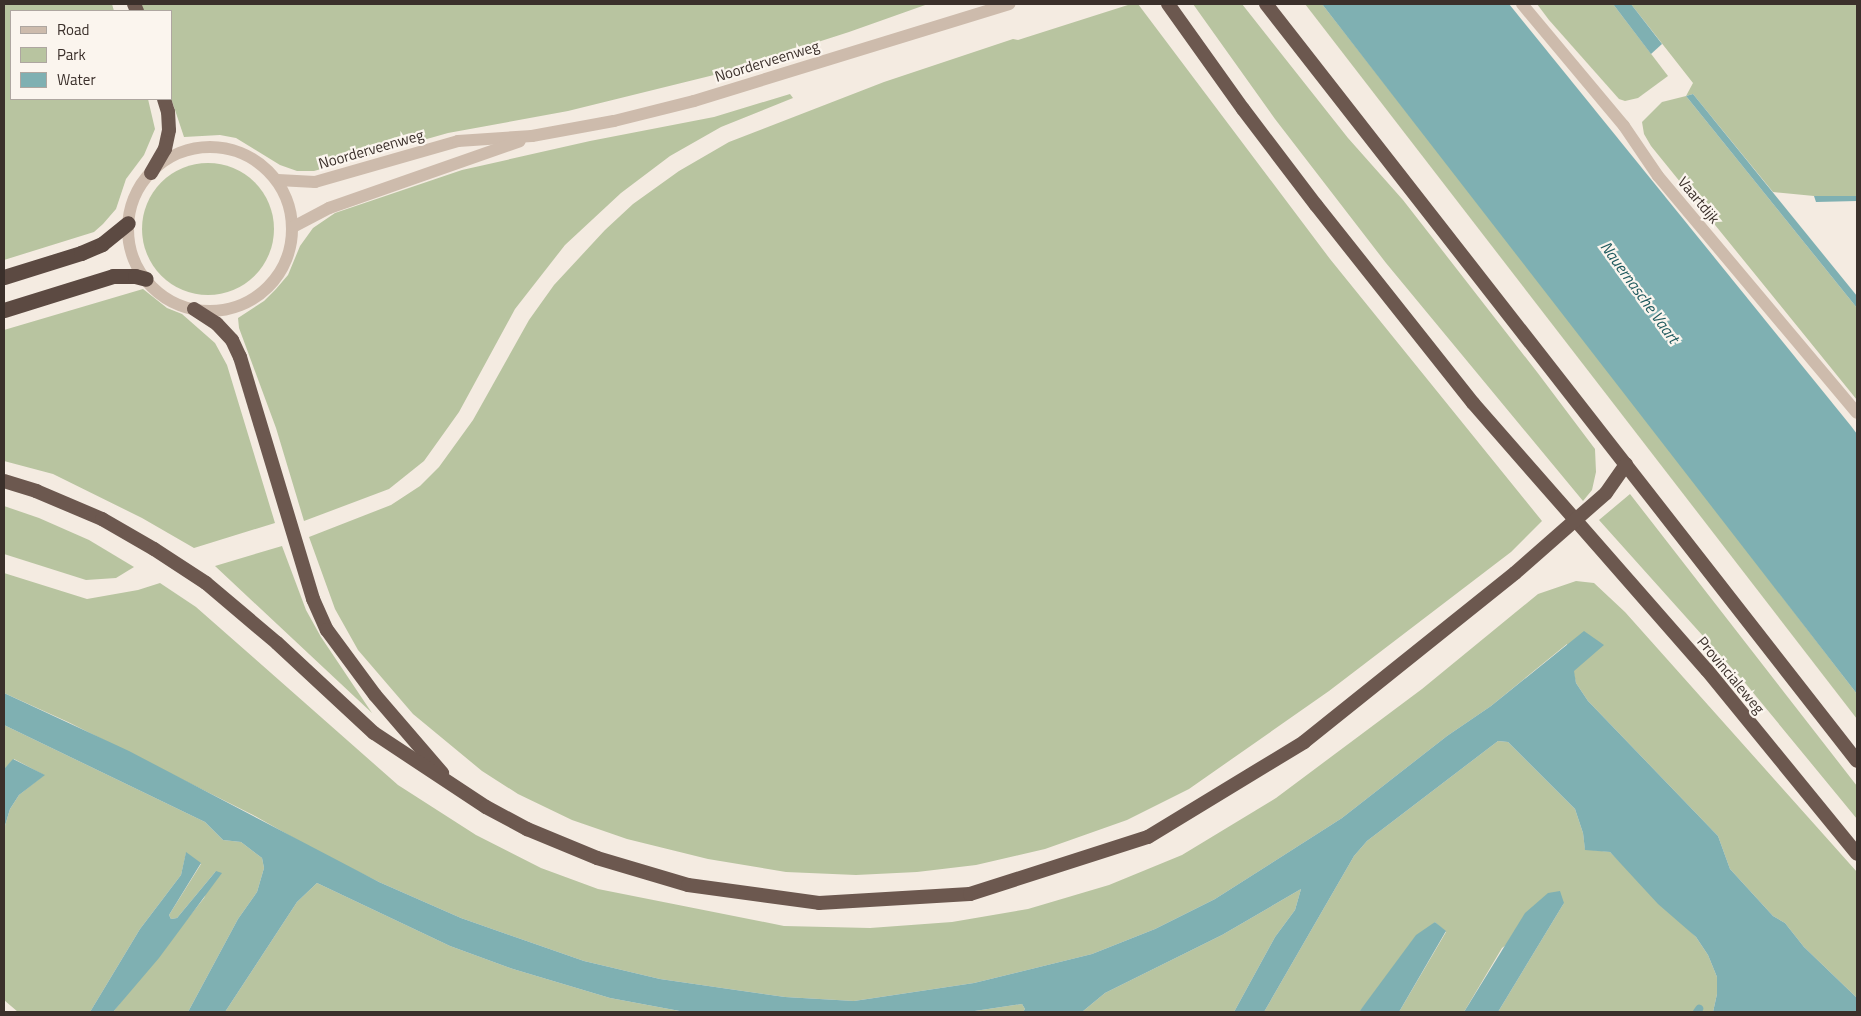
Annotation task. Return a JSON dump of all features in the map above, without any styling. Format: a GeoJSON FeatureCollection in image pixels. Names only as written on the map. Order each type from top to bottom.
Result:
{"type":"FeatureCollection","features":[{"type":"Feature","properties":{"kind":"highway","name":"Provincialeweg"},"geometry":{"type":"LineString","coordinates":[[1168,4],[1243,109],[1322,213],[1473,403],[1707,670],[1857,854]]}},
{"type":"Feature","properties":{"kind":"highway"},"geometry":{"type":"LineString","coordinates":[[1266,4],[1857,761]]}},
{"type":"Feature","properties":{"kind":"highway"},"geometry":{"type":"LineString","coordinates":[[151,173],[165,149],[169,130],[168,112],[164,100]]}},
{"type":"Feature","properties":{"kind":"highway"},"geometry":{"type":"LineString","coordinates":[[4,277],[81,253],[102,244],[128,223]]}},
{"type":"Feature","properties":{"kind":"highway"},"geometry":{"type":"LineString","coordinates":[[4,310],[114,276],[135,276],[146,280]]}},
{"type":"Feature","properties":{"kind":"highway"},"geometry":{"type":"LineString","coordinates":[[194,309],[217,324],[232,340],[240,357],[313,599],[327,630],[375,695],[454,787]]}},
{"type":"Feature","properties":{"kind":"highway"},"geometry":{"type":"LineString","coordinates":[[4,481],[36,491],[102,519],[154,549],[206,583],[277,644],[374,733],[454,787],[527,829],[564,845],[632,869],[688,885],[750,896],[820,903],[970,894],[1148,838],[1304,742],[1515,573],[1606,493],[1626,464]]}},
{"type":"Feature","properties":{"kind":"street","name":"Noorderveenweg"},"geometry":{"type":"LineString","coordinates":[[278,180],[315,182],[458,141],[532,136],[614,121],[694,101],[1009,4]]}},
{"type":"Feature","properties":{"kind":"street","name":"Vaartdijk"},"geometry":{"type":"LineString","coordinates":[[1522,4],[1624,126],[1658,176],[1857,414]]}},
{"type":"Feature","properties":{"kind":"street","name":"Noorderveenweg"},"geometry":{"type":"LineString","coordinates":[[293,227],[329,208],[532,136]]}},
{"type":"Feature","properties":{"kind":"street"},"geometry":{"type":"LineString","coordinates":[[194,148],[221,148],[248,155],[278,180],[290,206],[293,227],[290,252],[279,274],[261,292],[241,303],[218,310],[194,309],[171,301],[146,280],[130,248],[128,223],[138,190],[151,173],[166,160],[194,148]]}},
{"type":"Feature","properties":{"kind":"green space"},"geometry":{"type":"Polygon","coordinates":[[[4,4],[112,4],[114,10],[10,10],[10,100],[148,100],[155,129],[144,155],[126,179],[116,209],[94,232],[4,260],[4,4]]]}},
{"type":"Feature","properties":{"kind":"green space"},"geometry":{"type":"Polygon","coordinates":[[[141,4],[928,4],[722,73],[568,111],[448,133],[314,171],[297,171],[280,165],[236,138],[220,135],[184,137],[172,100],[172,10],[144,10],[141,4]]]}},
{"type":"Feature","properties":{"kind":"green space"},"geometry":{"type":"Polygon","coordinates":[[[1131,4],[1138,4],[1330,259],[1542,521],[1511,552],[1329,691],[1189,789],[1127,820],[1045,849],[976,865],[917,872],[856,875],[786,872],[708,859],[627,839],[572,820],[518,794],[482,771],[413,714],[358,650],[335,609],[309,537],[391,505],[420,486],[439,467],[473,420],[529,320],[554,285],[605,230],[633,204],[679,171],[729,142],[884,82],[1013,39],[1018,40],[1131,4]]]}},
{"type":"Feature","properties":{"kind":"green space"},"geometry":{"type":"Polygon","coordinates":[[[1193,4],[1242,4],[1348,138],[1403,200],[1595,449],[1596,472],[1592,490],[1583,501],[1386,263],[1275,119],[1193,4]]]}},
{"type":"Feature","properties":{"kind":"green space"},"geometry":{"type":"Polygon","coordinates":[[[1305,4],[1322,4],[1575,327],[1857,694],[1857,719],[1305,4]]]}},
{"type":"Feature","properties":{"kind":"green space"},"geometry":{"type":"Polygon","coordinates":[[[1537,4],[1613,4],[1668,76],[1638,98],[1625,101],[1619,99],[1537,4]]]}},
{"type":"Feature","properties":{"kind":"green space"},"geometry":{"type":"Polygon","coordinates":[[[1631,4],[1857,4],[1857,196],[1814,196],[1773,192],[1693,94],[1686,96],[1693,83],[1631,4]]]}},
{"type":"Feature","properties":{"kind":"green space"},"geometry":{"type":"Polygon","coordinates":[[[790,94],[793,98],[721,127],[670,156],[621,193],[565,245],[515,309],[459,412],[424,461],[389,489],[304,521],[276,428],[239,328],[238,318],[264,301],[288,275],[300,246],[313,228],[335,213],[462,170],[590,141],[714,117],[790,94]]]}},
{"type":"Feature","properties":{"kind":"green space"},"geometry":{"type":"Polygon","coordinates":[[[1686,96],[1857,308],[1857,400],[1651,146],[1644,134],[1642,122],[1662,102],[1686,96]]]}},
{"type":"Feature","properties":{"kind":"green space"},"geometry":{"type":"Polygon","coordinates":[[[208,163],[221,164],[233,168],[255,182],[269,204],[273,216],[273,242],[269,254],[255,276],[233,290],[221,294],[208,295],[195,294],[183,290],[161,276],[147,254],[143,242],[142,229],[143,216],[147,204],[161,182],[183,168],[195,164],[208,163]]]}},
{"type":"Feature","properties":{"kind":"green space"},"geometry":{"type":"Polygon","coordinates":[[[143,289],[167,308],[182,314],[215,343],[227,365],[275,523],[194,548],[142,518],[53,474],[4,461],[4,330],[143,289]]]}},
{"type":"Feature","properties":{"kind":"green space"},"geometry":{"type":"Polygon","coordinates":[[[1630,494],[1857,786],[1857,819],[1746,684],[1599,520],[1630,494]]]}},
{"type":"Feature","properties":{"kind":"green space"},"geometry":{"type":"Polygon","coordinates":[[[4,506],[39,518],[89,540],[134,567],[116,578],[86,580],[4,554],[4,506]]]}},
{"type":"Feature","properties":{"kind":"green space"},"geometry":{"type":"Polygon","coordinates":[[[282,546],[306,610],[321,637],[372,713],[215,566],[282,546]]]}},
{"type":"Feature","properties":{"kind":"green space"},"geometry":{"type":"Polygon","coordinates":[[[4,573],[87,599],[138,590],[160,583],[196,607],[398,785],[476,835],[541,868],[598,889],[784,926],[870,928],[952,922],[1028,909],[1109,885],[1182,855],[1276,798],[1422,689],[1538,594],[1576,581],[1594,583],[1625,612],[1857,872],[1857,998],[1804,947],[1785,923],[1773,916],[1730,869],[1718,836],[1588,701],[1576,683],[1567,644],[1491,706],[1447,736],[1342,818],[1215,899],[1155,929],[1092,954],[974,983],[854,1001],[785,997],[660,979],[584,961],[461,918],[379,882],[324,855],[253,815],[68,722],[4,693],[4,573]]]}},
{"type":"Feature","properties":{"kind":"green space"},"geometry":{"type":"Polygon","coordinates":[[[4,725],[205,822],[223,840],[241,842],[262,858],[264,868],[257,892],[238,919],[188,1012],[113,1012],[204,898],[216,871],[177,918],[171,919],[169,915],[201,864],[186,853],[181,875],[140,929],[90,1012],[18,1012],[4,1000],[4,829],[10,809],[19,795],[44,775],[14,759],[4,769],[4,725]]]}},
{"type":"Feature","properties":{"kind":"green space"},"geometry":{"type":"Polygon","coordinates":[[[1498,741],[1508,742],[1575,809],[1583,833],[1585,849],[1610,852],[1696,937],[1708,955],[1717,977],[1717,994],[1713,1012],[1498,1012],[1564,903],[1502,948],[1464,1012],[1399,1012],[1446,932],[1435,922],[1359,1012],[1264,1012],[1354,856],[1367,841],[1498,741]]]}},
{"type":"Feature","properties":{"kind":"green space"},"geometry":{"type":"Polygon","coordinates":[[[317,883],[450,946],[513,969],[610,998],[685,1012],[225,1012],[297,902],[317,883]]]}},
{"type":"Feature","properties":{"kind":"green space"},"geometry":{"type":"Polygon","coordinates":[[[1301,889],[1295,910],[1275,937],[1234,1012],[1082,1012],[1105,993],[1222,935],[1301,889]]]}},
{"type":"Feature","properties":{"kind":"green space"},"geometry":{"type":"Polygon","coordinates":[[[1022,1004],[1025,1009],[1023,1012],[968,1012],[1022,1004]]]}},
{"type":"Feature","properties":{"kind":"water","name":"Nauernasche Vaart"},"geometry":{"type":"Polygon","coordinates":[[[1322,4],[1509,4],[1851,426],[1857,434],[1857,694],[1322,4]]]}},
{"type":"Feature","properties":{"kind":"water"},"geometry":{"type":"Polygon","coordinates":[[[1613,4],[1631,4],[1662,44],[1651,54],[1613,4]]]}},
{"type":"Feature","properties":{"kind":"water"},"geometry":{"type":"Polygon","coordinates":[[[1693,94],[1857,296],[1857,308],[1686,96],[1693,94]]]}},
{"type":"Feature","properties":{"kind":"water"},"geometry":{"type":"Polygon","coordinates":[[[1814,196],[1857,196],[1857,201],[1816,202],[1814,196]]]}},
{"type":"Feature","properties":{"kind":"water"},"geometry":{"type":"Polygon","coordinates":[[[1584,631],[1604,645],[1574,671],[1576,683],[1588,701],[1718,836],[1730,869],[1773,916],[1785,923],[1804,947],[1857,998],[1857,1012],[1713,1012],[1717,994],[1717,977],[1708,955],[1696,937],[1658,904],[1610,852],[1585,850],[1583,833],[1575,809],[1508,742],[1498,741],[1367,841],[1354,856],[1264,1012],[1234,1012],[1275,937],[1295,910],[1301,889],[1222,935],[1105,993],[1082,1012],[1023,1012],[1025,1009],[1022,1004],[968,1012],[685,1012],[610,998],[513,969],[450,946],[317,883],[297,902],[225,1012],[188,1012],[238,919],[257,892],[264,868],[262,858],[241,842],[223,840],[205,822],[4,725],[4,693],[129,751],[379,882],[461,918],[584,961],[660,979],[785,997],[854,1001],[974,983],[1092,954],[1155,929],[1215,899],[1342,818],[1447,736],[1491,706],[1584,631]]]}},
{"type":"Feature","properties":{"kind":"water"},"geometry":{"type":"Polygon","coordinates":[[[13,759],[45,775],[19,795],[10,809],[4,829],[4,769],[13,759]]]}},
{"type":"Feature","properties":{"kind":"water"},"geometry":{"type":"Polygon","coordinates":[[[186,852],[201,863],[169,915],[171,919],[177,918],[216,871],[222,873],[159,958],[113,1012],[90,1012],[140,929],[181,875],[186,852]]]}},
{"type":"Feature","properties":{"kind":"water"},"geometry":{"type":"Polygon","coordinates":[[[1560,891],[1564,903],[1498,1012],[1464,1012],[1525,913],[1548,893],[1560,891]]]}},
{"type":"Feature","properties":{"kind":"water"},"geometry":{"type":"Polygon","coordinates":[[[1435,922],[1446,931],[1399,1012],[1359,1012],[1416,935],[1435,922]]]}}]}
